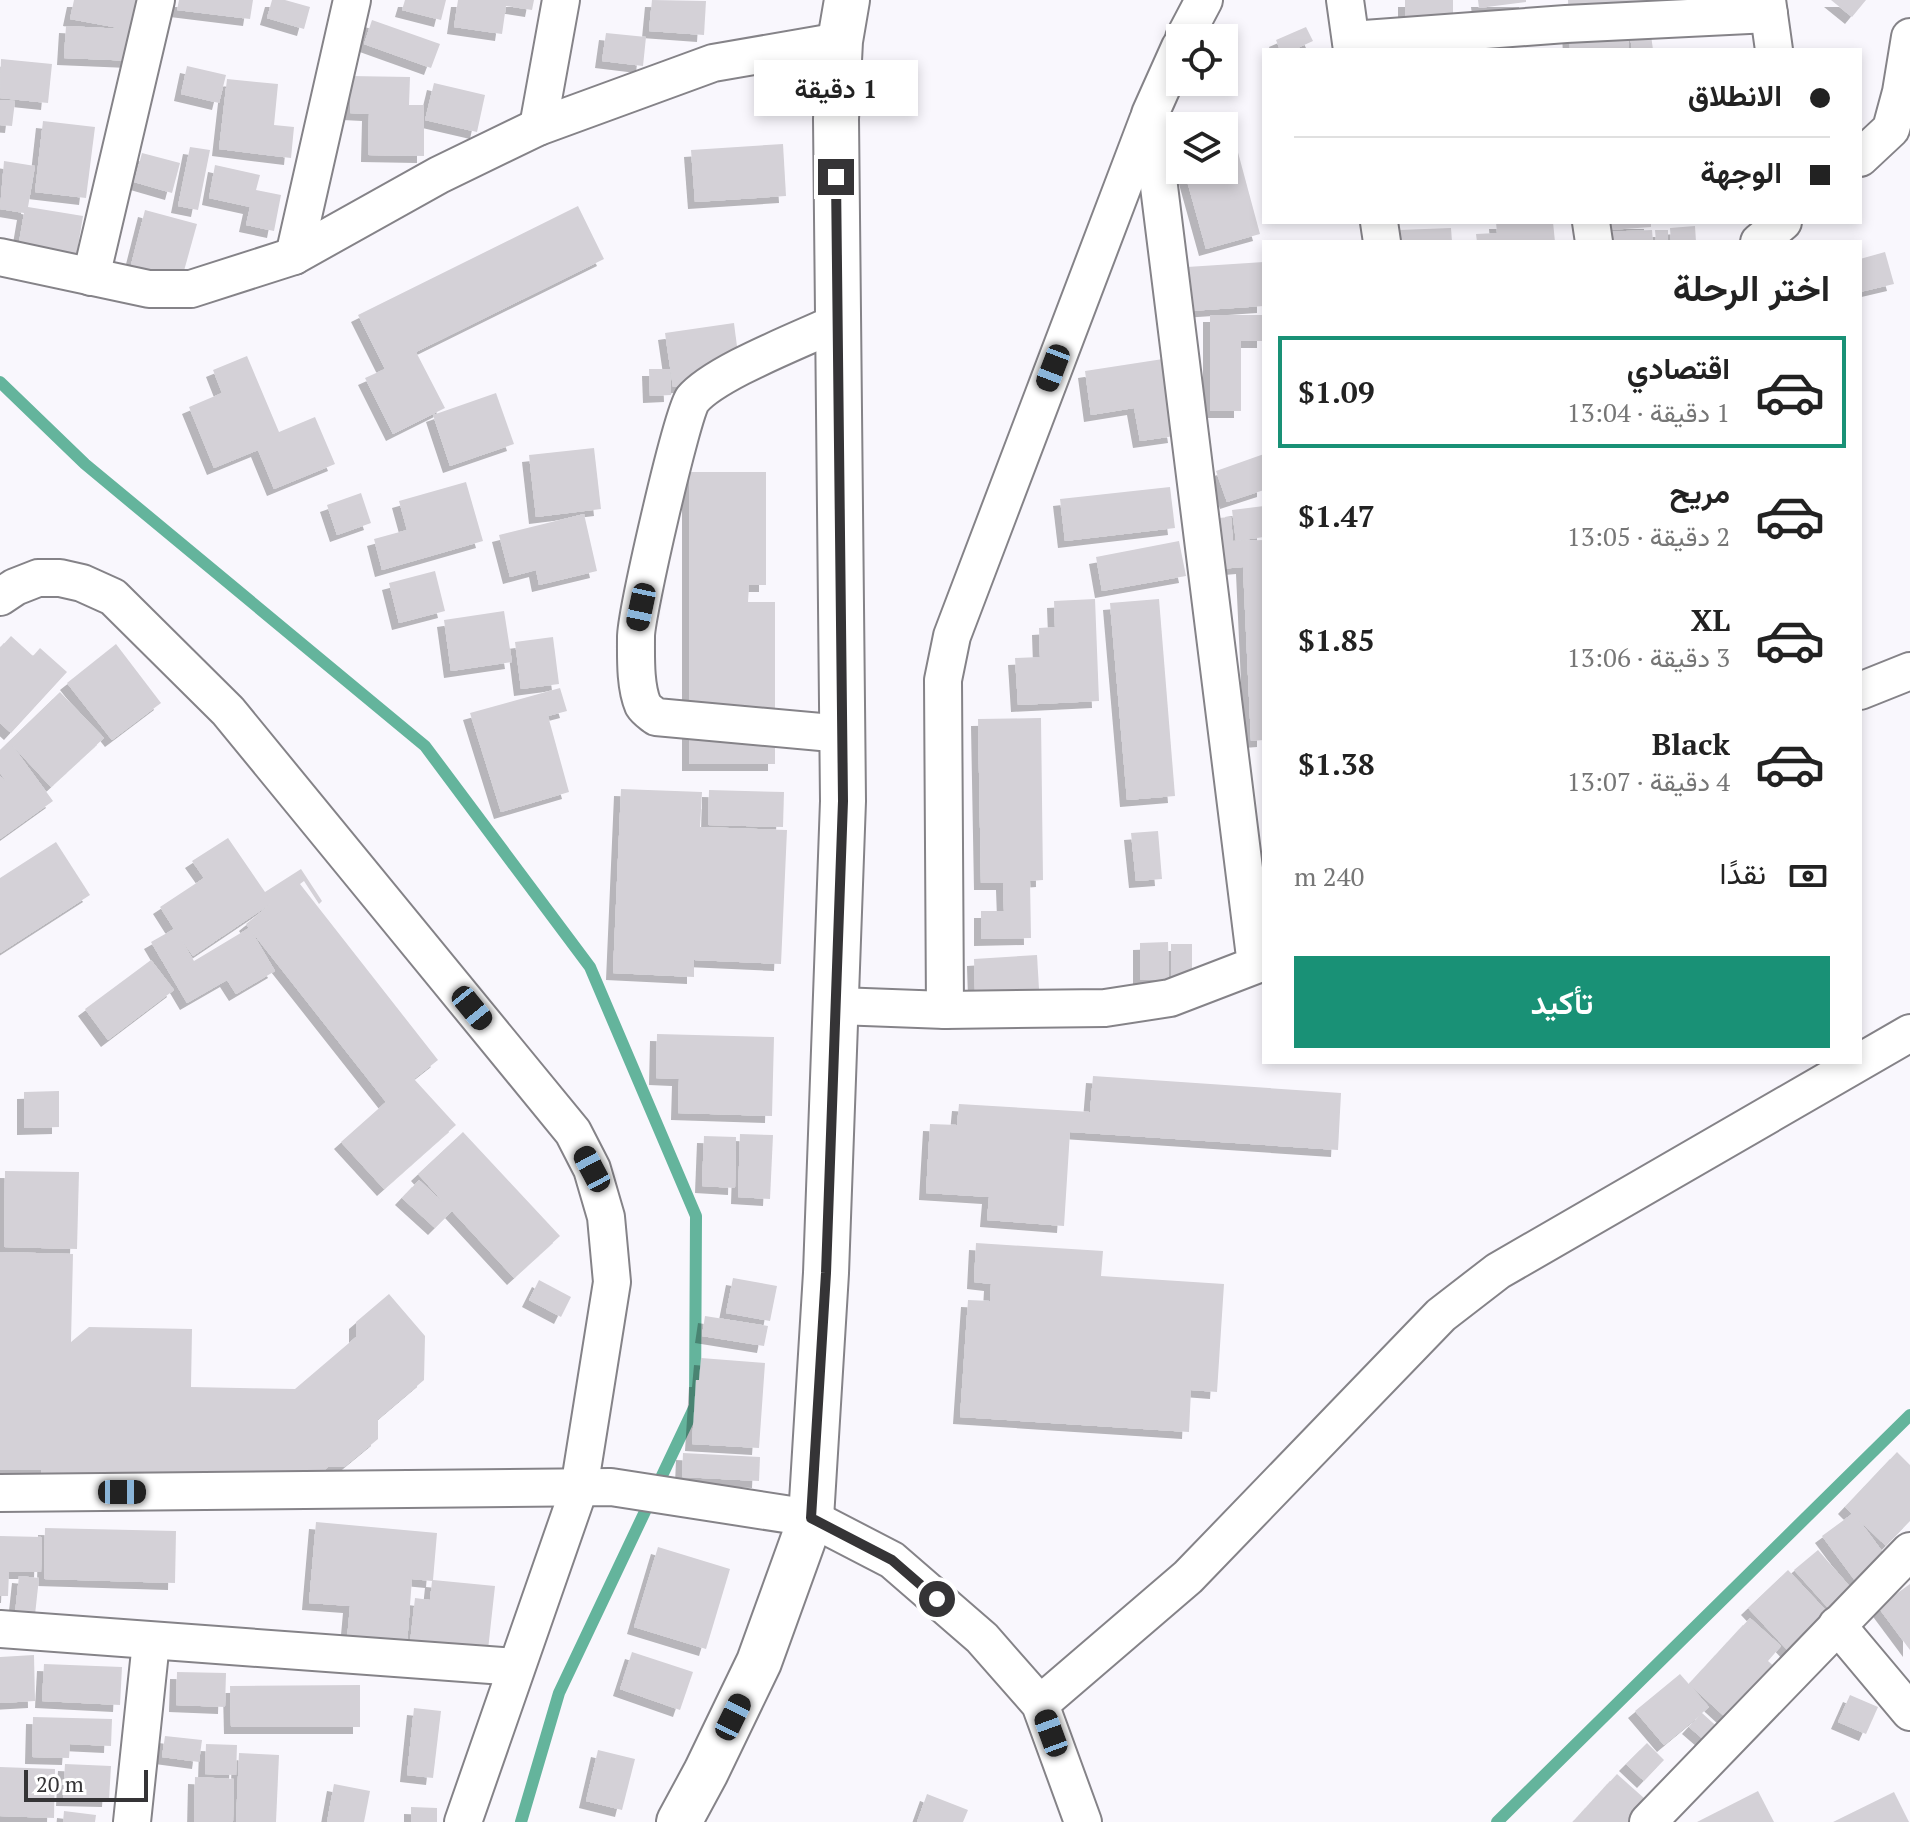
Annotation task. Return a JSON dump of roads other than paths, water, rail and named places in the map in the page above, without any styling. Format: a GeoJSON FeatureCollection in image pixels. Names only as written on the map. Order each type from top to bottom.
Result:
{"type":"FeatureCollection","features":[{"type":"Feature","properties":{"kind":"main road"},"geometry":{"type":"LineString","coordinates":[[679,1822],[759,1662],[811,1518],[838,1006],[843,734],[836,119],[844,20]]}},
{"type":"Feature","properties":{"kind":"street"},"geometry":{"type":"LineString","coordinates":[[91,277],[156,0]]}},
{"type":"Feature","properties":{"kind":"street"},"geometry":{"type":"LineString","coordinates":[[294,256],[352,0]]}},
{"type":"Feature","properties":{"kind":"street"},"geometry":{"type":"LineString","coordinates":[[538,127],[561,0]]}},
{"type":"Feature","properties":{"kind":"street"},"geometry":{"type":"LineString","coordinates":[[1191,24],[1204,0]]}},
{"type":"Feature","properties":{"kind":"street"},"geometry":{"type":"LineString","coordinates":[[1345,0],[1352,45],[1768,7],[1774,48]]}},
{"type":"Feature","properties":{"kind":"street"},"geometry":{"type":"LineString","coordinates":[[0,257],[149,289],[191,289],[294,256],[439,175],[538,127],[713,63],[844,20]]}},
{"type":"Feature","properties":{"kind":"street"},"geometry":{"type":"LineString","coordinates":[[1862,156],[1891,129],[1910,37]]}},
{"type":"Feature","properties":{"kind":"street"},"geometry":{"type":"LineString","coordinates":[[945,1010],[943,680],[952,636],[1166,78]]}},
{"type":"Feature","properties":{"kind":"street"},"geometry":{"type":"LineString","coordinates":[[838,1006],[945,1010],[1105,1008],[1170,998],[1260,958],[1150,114]]}},
{"type":"Feature","properties":{"kind":"street"},"geometry":{"type":"LineString","coordinates":[[1761,240],[1781,224]]}},
{"type":"Feature","properties":{"kind":"street"},"geometry":{"type":"LineString","coordinates":[[838,322],[735,371],[707,387],[690,402],[635,635],[644,708],[656,717],[843,734]]}},
{"type":"Feature","properties":{"kind":"street"},"geometry":{"type":"LineString","coordinates":[[0,597],[38,578],[60,578],[82,583],[113,597],[228,711],[573,1132],[592,1169],[606,1217],[612,1282],[579,1489],[463,1822]]}},
{"type":"Feature","properties":{"kind":"street"},"geometry":{"type":"LineString","coordinates":[[1862,690],[1910,671]]}},
{"type":"Feature","properties":{"kind":"street"},"geometry":{"type":"LineString","coordinates":[[1862,1061],[1910,1033]]}},
{"type":"Feature","properties":{"kind":"street"},"geometry":{"type":"LineString","coordinates":[[1040,1704],[1188,1577],[1441,1315],[1498,1271],[1856,1064]]}},
{"type":"Feature","properties":{"kind":"street"},"geometry":{"type":"LineString","coordinates":[[0,1493],[611,1487],[811,1518],[892,1560],[982,1638],[1040,1704],[1083,1822]]}},
{"type":"Feature","properties":{"kind":"street"},"geometry":{"type":"LineString","coordinates":[[1648,1822],[1910,1551]]}},
{"type":"Feature","properties":{"kind":"street"},"geometry":{"type":"LineString","coordinates":[[1837,1625],[1910,1712]]}},
{"type":"Feature","properties":{"kind":"street"},"geometry":{"type":"LineString","coordinates":[[0,1629],[516,1667]]}},
{"type":"Feature","properties":{"kind":"street"},"geometry":{"type":"LineString","coordinates":[[132,1822],[151,1642]]}},
{"type":"Feature","properties":{"kind":"waterway"},"geometry":{"type":"LineString","coordinates":[[0,382],[85,464],[425,746],[590,967],[696,1216],[695,1406],[559,1693],[521,1822]]}},
{"type":"Feature","properties":{"kind":"waterway"},"geometry":{"type":"LineString","coordinates":[[1497,1822],[1910,1415]]}}]}
